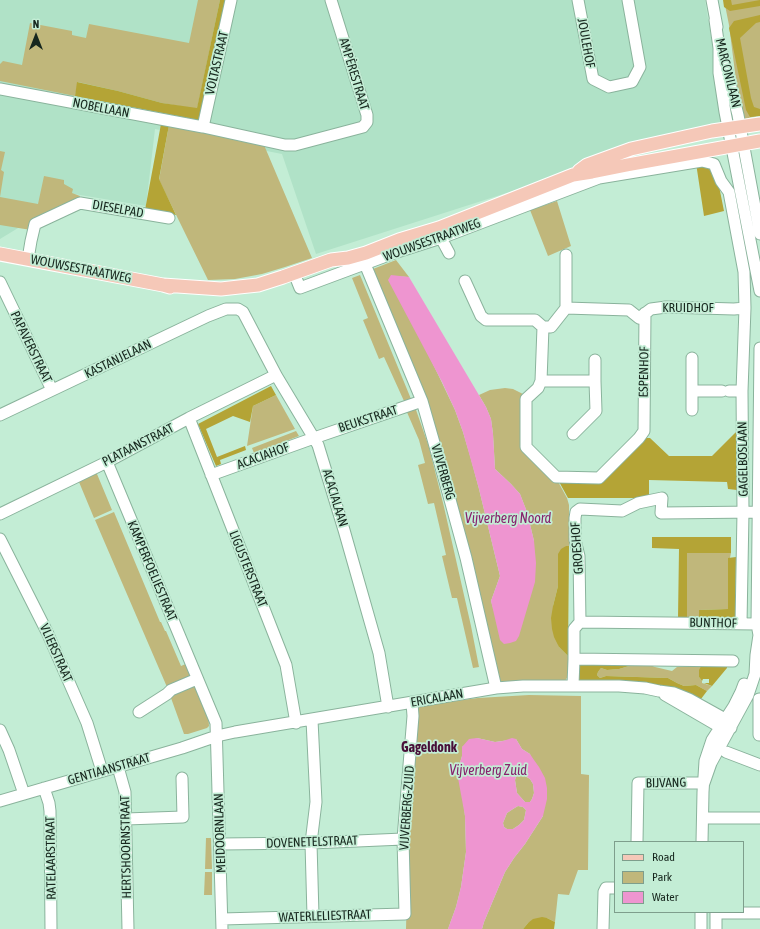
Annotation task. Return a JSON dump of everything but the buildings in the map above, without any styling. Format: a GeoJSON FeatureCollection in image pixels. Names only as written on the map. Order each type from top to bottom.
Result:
{"type":"FeatureCollection","features":[{"type":"Feature","properties":{"kind":"main road","name":"WOUWSESTRAATWEG"},"geometry":{"type":"LineString","coordinates":[[571,180],[587,165],[631,149],[760,124]]}},
{"type":"Feature","properties":{"kind":"main road","name":"WOUWSESTRAATWEG"},"geometry":{"type":"LineString","coordinates":[[0,254],[163,284],[194,294],[226,295],[251,293],[266,289],[295,276],[335,265],[348,258],[439,228],[571,180],[760,141]]}},
{"type":"Feature","properties":{"kind":"street","name":"VOLTASTRAAT"},"geometry":{"type":"LineString","coordinates":[[203,127],[231,0]]}},
{"type":"Feature","properties":{"kind":"street","name":"AMPÈRESTRAAT"},"geometry":{"type":"LineString","coordinates":[[203,127],[285,145],[295,145],[363,127],[367,122],[367,115],[331,0]]}},
{"type":"Feature","properties":{"kind":"street","name":"JOULEHOF"},"geometry":{"type":"LineString","coordinates":[[578,0],[593,79],[609,87],[632,82],[640,67],[628,0]]}},
{"type":"Feature","properties":{"kind":"street","name":"MARCONILAAN"},"geometry":{"type":"LineString","coordinates":[[712,0],[720,19],[719,73],[734,128]]}},
{"type":"Feature","properties":{"kind":"street","name":"NOBELLAAN"},"geometry":{"type":"LineString","coordinates":[[0,89],[203,127]]}},
{"type":"Feature","properties":{"kind":"street"},"geometry":{"type":"LineString","coordinates":[[734,128],[760,292],[744,294]]}},
{"type":"Feature","properties":{"kind":"street"},"geometry":{"type":"LineString","coordinates":[[737,145],[760,234]]}},
{"type":"Feature","properties":{"kind":"street","name":"WOUWSESTRAATWEG"},"geometry":{"type":"LineString","coordinates":[[295,276],[300,288],[394,253],[441,238],[571,180],[599,178],[692,162],[702,161],[714,164]]}},
{"type":"Feature","properties":{"kind":"street","name":"GAGELBOSLAAN"},"geometry":{"type":"LineString","coordinates":[[714,164],[721,181],[729,192],[744,272],[741,624]]}},
{"type":"Feature","properties":{"kind":"street","name":"DIESELPAD"},"geometry":{"type":"LineString","coordinates":[[28,259],[35,224],[80,202],[169,218]]}},
{"type":"Feature","properties":{"kind":"street"},"geometry":{"type":"LineString","coordinates":[[441,238],[449,253]]}},
{"type":"Feature","properties":{"kind":"street"},"geometry":{"type":"LineString","coordinates":[[465,281],[481,316],[486,320],[535,320],[543,327],[551,327],[566,308],[566,255]]}},
{"type":"Feature","properties":{"kind":"street","name":"VIJVERBERG"},"geometry":{"type":"LineString","coordinates":[[365,264],[422,401],[466,558],[496,688]]}},
{"type":"Feature","properties":{"kind":"street","name":"PAPAVERSTRAAT"},"geometry":{"type":"LineString","coordinates":[[0,282],[52,390]]}},
{"type":"Feature","properties":{"kind":"street","name":"KRUIDHOF"},"geometry":{"type":"LineString","coordinates":[[566,308],[629,310],[639,318],[651,309],[666,307],[744,308]]}},
{"type":"Feature","properties":{"kind":"street","name":"KASTANJELAAN"},"geometry":{"type":"LineString","coordinates":[[0,415],[208,316],[226,309],[238,309]]}},
{"type":"Feature","properties":{"kind":"street","name":"ACACIALAAN"},"geometry":{"type":"LineString","coordinates":[[238,309],[243,312],[276,375],[318,445],[379,653],[388,707]]}},
{"type":"Feature","properties":{"kind":"street","name":"ESPENHOF"},"geometry":{"type":"LineString","coordinates":[[541,382],[538,388],[526,399],[526,447],[556,477],[599,478],[644,432],[645,313]]}},
{"type":"Feature","properties":{"kind":"street"},"geometry":{"type":"LineString","coordinates":[[543,327],[541,382],[595,381]]}},
{"type":"Feature","properties":{"kind":"street","name":"GAGELBOSLAAN"},"geometry":{"type":"LineString","coordinates":[[702,841],[705,761],[712,740],[746,700],[755,674],[759,631],[758,512],[760,348]]}},
{"type":"Feature","properties":{"kind":"street"},"geometry":{"type":"LineString","coordinates":[[692,358],[692,410]]}},
{"type":"Feature","properties":{"kind":"street"},"geometry":{"type":"LineString","coordinates":[[573,434],[596,411],[595,360]]}},
{"type":"Feature","properties":{"kind":"street","name":"PLATAANSTRAAT"},"geometry":{"type":"LineString","coordinates":[[1,511],[107,462],[189,418],[276,375]]}},
{"type":"Feature","properties":{"kind":"street"},"geometry":{"type":"LineString","coordinates":[[692,391],[742,391]]}},
{"type":"Feature","properties":{"kind":"street","name":"BEUKSTRAAT"},"geometry":{"type":"LineString","coordinates":[[314,438],[422,401]]}},
{"type":"Feature","properties":{"kind":"street","name":"LIGUSTERSTRAAT"},"geometry":{"type":"LineString","coordinates":[[189,418],[286,665],[296,722]]}},
{"type":"Feature","properties":{"kind":"street","name":"ACACIAHOF"},"geometry":{"type":"LineString","coordinates":[[212,475],[314,438]]}},
{"type":"Feature","properties":{"kind":"street","name":"KAMPERFOELIESTRAAT"},"geometry":{"type":"LineString","coordinates":[[107,462],[216,723],[217,736]]}},
{"type":"Feature","properties":{"kind":"street","name":"GROESHOF"},"geometry":{"type":"LineString","coordinates":[[580,622],[579,556],[575,540],[575,518],[576,512],[580,509],[622,512],[638,503],[662,498],[661,513],[758,512]]}},
{"type":"Feature","properties":{"kind":"street","name":"VLIERSTRAAT"},"geometry":{"type":"LineString","coordinates":[[0,539],[47,632],[87,723],[102,771]]}},
{"type":"Feature","properties":{"kind":"street"},"geometry":{"type":"LineString","coordinates":[[573,685],[574,629],[580,622]]}},
{"type":"Feature","properties":{"kind":"street","name":"BUNTHOF"},"geometry":{"type":"LineString","coordinates":[[580,622],[741,624],[759,631]]}},
{"type":"Feature","properties":{"kind":"street"},"geometry":{"type":"LineString","coordinates":[[574,659],[733,661]]}},
{"type":"Feature","properties":{"kind":"street"},"geometry":{"type":"LineString","coordinates":[[138,712],[171,690],[197,679]]}},
{"type":"Feature","properties":{"kind":"street","name":"ERICALAAN"},"geometry":{"type":"LineString","coordinates":[[217,736],[496,688],[535,685],[619,686],[645,688],[659,692],[674,693],[689,699],[725,725]]}},
{"type":"Feature","properties":{"kind":"street"},"geometry":{"type":"LineString","coordinates":[[759,699],[760,735]]}},
{"type":"Feature","properties":{"kind":"street","name":"VIJVERBERG-ZUID"},"geometry":{"type":"LineString","coordinates":[[404,914],[403,839],[414,716],[412,703]]}},
{"type":"Feature","properties":{"kind":"street"},"geometry":{"type":"LineString","coordinates":[[312,720],[316,802],[311,843],[313,916]]}},
{"type":"Feature","properties":{"kind":"street"},"geometry":{"type":"LineString","coordinates":[[0,730],[9,750],[24,794]]}},
{"type":"Feature","properties":{"kind":"street","name":"GENTIAANSTRAAT"},"geometry":{"type":"LineString","coordinates":[[0,801],[118,767],[217,736]]}},
{"type":"Feature","properties":{"kind":"street","name":"MEIDOORNLAAN"},"geometry":{"type":"LineString","coordinates":[[217,736],[222,924]]}},
{"type":"Feature","properties":{"kind":"street"},"geometry":{"type":"LineString","coordinates":[[726,752],[760,765]]}},
{"type":"Feature","properties":{"kind":"street","name":"HERTSHOORNSTRAAT"},"geometry":{"type":"LineString","coordinates":[[118,767],[125,792],[128,929]]}},
{"type":"Feature","properties":{"kind":"street"},"geometry":{"type":"LineString","coordinates":[[126,819],[183,817],[182,778]]}},
{"type":"Feature","properties":{"kind":"street","name":"BIJVANG"},"geometry":{"type":"LineString","coordinates":[[637,841],[638,783],[704,783]]}},
{"type":"Feature","properties":{"kind":"street","name":"RATELAARSTRAAT"},"geometry":{"type":"LineString","coordinates":[[44,788],[50,811],[51,929]]}},
{"type":"Feature","properties":{"kind":"street"},"geometry":{"type":"LineString","coordinates":[[703,818],[760,818]]}},
{"type":"Feature","properties":{"kind":"street","name":"DOVENETELSTRAAT"},"geometry":{"type":"LineString","coordinates":[[220,844],[311,843],[403,839]]}},
{"type":"Feature","properties":{"kind":"street"},"geometry":{"type":"LineString","coordinates":[[604,929],[604,892],[606,888],[614,888]]}},
{"type":"Feature","properties":{"kind":"street"},"geometry":{"type":"LineString","coordinates":[[700,929],[701,913]]}},
{"type":"Feature","properties":{"kind":"street"},"geometry":{"type":"LineString","coordinates":[[716,929],[716,913],[760,914]]}},
{"type":"Feature","properties":{"kind":"street","name":"WATERLELIESTRAAT"},"geometry":{"type":"LineString","coordinates":[[222,924],[313,916],[404,914]]}},
{"type":"Feature","properties":{"kind":"shaded area"},"geometry":{"type":"Polygon","coordinates":[[[0,0],[705,0],[725,123],[316,254],[282,154],[155,129],[146,206],[74,194],[0,239],[0,0]]]}},
{"type":"Feature","properties":{"kind":"shaded area"},"geometry":{"type":"Polygon","coordinates":[[[220,0],[228,0],[203,121],[75,96],[77,82],[162,103],[197,108],[220,0]]]}},
{"type":"Feature","properties":{"kind":"shaded area"},"geometry":{"type":"Polygon","coordinates":[[[723,0],[731,0],[732,5],[760,0],[760,6],[730,11],[724,7],[723,0]]]}},
{"type":"Feature","properties":{"kind":"shaded area"},"geometry":{"type":"Polygon","coordinates":[[[760,15],[760,22],[756,23],[740,38],[751,98],[754,107],[760,109],[760,116],[750,117],[746,110],[729,28],[734,21],[760,15]]]}},
{"type":"Feature","properties":{"kind":"shaded area"},"geometry":{"type":"Polygon","coordinates":[[[161,124],[169,125],[159,179],[176,215],[145,210],[161,124]]]}},
{"type":"Feature","properties":{"kind":"shaded area"},"geometry":{"type":"Polygon","coordinates":[[[696,163],[716,171],[724,211],[704,216],[696,163]]]}},
{"type":"Feature","properties":{"kind":"shaded area"},"geometry":{"type":"Polygon","coordinates":[[[271,386],[276,395],[253,406],[250,422],[233,416],[206,429],[217,457],[245,446],[246,450],[220,460],[221,464],[216,466],[198,424],[271,386]]]}},
{"type":"Feature","properties":{"kind":"shaded area"},"geometry":{"type":"Polygon","coordinates":[[[739,429],[737,490],[728,489],[727,482],[649,480],[649,498],[568,498],[557,478],[600,480],[642,438],[650,438],[669,456],[712,456],[739,429]]]}},
{"type":"Feature","properties":{"kind":"shaded area"},"geometry":{"type":"Polygon","coordinates":[[[652,537],[731,537],[731,553],[687,553],[687,618],[678,618],[679,549],[652,548],[652,537]]]}},
{"type":"Feature","properties":{"kind":"shaded area"},"geometry":{"type":"Polygon","coordinates":[[[569,546],[568,656],[559,647],[554,637],[551,618],[558,586],[558,554],[561,549],[569,546]]]}},
{"type":"Feature","properties":{"kind":"shaded area"},"geometry":{"type":"Polygon","coordinates":[[[736,557],[735,618],[699,618],[699,610],[728,609],[728,558],[736,557]]]}},
{"type":"Feature","properties":{"kind":"shaded area"},"geometry":{"type":"Polygon","coordinates":[[[577,661],[640,661],[637,665],[619,669],[607,670],[601,668],[597,675],[600,678],[606,676],[668,678],[684,686],[696,685],[707,691],[701,699],[670,688],[656,685],[577,682],[577,661]]]}},
{"type":"Feature","properties":{"kind":"shaded area"},"geometry":{"type":"Polygon","coordinates":[[[704,661],[727,662],[727,668],[712,686],[704,683],[709,683],[709,679],[703,679],[702,681],[699,677],[699,670],[704,661]]]}},
{"type":"Feature","properties":{"kind":"shaded area"},"geometry":{"type":"Polygon","coordinates":[[[542,917],[555,922],[554,929],[523,929],[533,919],[542,917]]]}},
{"type":"Feature","properties":{"kind":"green space"},"geometry":{"type":"Polygon","coordinates":[[[198,0],[220,0],[197,109],[162,103],[78,82],[75,96],[0,81],[0,64],[3,61],[22,65],[30,23],[72,31],[72,35],[86,38],[89,24],[189,43],[198,0]]]}},
{"type":"Feature","properties":{"kind":"green space"},"geometry":{"type":"Polygon","coordinates":[[[724,0],[760,0],[760,115],[741,120],[729,25],[724,0]]]}},
{"type":"Feature","properties":{"kind":"green space"},"geometry":{"type":"Polygon","coordinates":[[[169,125],[264,145],[312,258],[262,274],[235,279],[208,280],[159,180],[169,125]]]}},
{"type":"Feature","properties":{"kind":"green space"},"geometry":{"type":"Polygon","coordinates":[[[0,151],[5,152],[1,170],[4,172],[0,197],[0,151]]]}},
{"type":"Feature","properties":{"kind":"green space"},"geometry":{"type":"Polygon","coordinates":[[[44,176],[64,180],[64,184],[73,189],[72,193],[80,196],[79,201],[31,230],[0,225],[0,197],[38,204],[44,176]]]}},
{"type":"Feature","properties":{"kind":"green space"},"geometry":{"type":"Polygon","coordinates":[[[557,201],[571,246],[548,256],[530,210],[557,201]]]}},
{"type":"Feature","properties":{"kind":"green space"},"geometry":{"type":"Polygon","coordinates":[[[396,260],[409,277],[391,276],[455,410],[471,459],[500,576],[491,601],[495,614],[534,541],[527,512],[520,494],[495,469],[491,419],[479,395],[490,390],[505,388],[513,389],[523,394],[524,450],[549,478],[556,478],[567,498],[569,505],[569,546],[566,546],[558,568],[558,586],[553,606],[559,647],[568,656],[568,676],[565,681],[501,681],[496,679],[479,612],[443,451],[426,400],[373,269],[396,260]]]}},
{"type":"Feature","properties":{"kind":"green space"},"geometry":{"type":"Polygon","coordinates":[[[360,275],[411,399],[404,401],[384,357],[379,359],[363,320],[368,318],[352,278],[360,275]]]}},
{"type":"Feature","properties":{"kind":"green space"},"geometry":{"type":"Polygon","coordinates":[[[276,395],[295,429],[247,446],[253,406],[276,395]]]}},
{"type":"Feature","properties":{"kind":"green space"},"geometry":{"type":"Polygon","coordinates":[[[415,407],[429,447],[444,507],[479,667],[473,668],[457,598],[452,598],[442,556],[446,555],[434,503],[428,504],[418,465],[425,463],[419,440],[406,410],[415,407]]]}},
{"type":"Feature","properties":{"kind":"green space"},"geometry":{"type":"Polygon","coordinates":[[[296,431],[299,436],[254,453],[252,448],[296,431]]]}},
{"type":"Feature","properties":{"kind":"green space"},"geometry":{"type":"Polygon","coordinates":[[[94,474],[97,474],[112,510],[94,518],[79,482],[94,474]]]}},
{"type":"Feature","properties":{"kind":"green space"},"geometry":{"type":"Polygon","coordinates":[[[114,512],[160,622],[166,631],[181,666],[188,663],[192,675],[167,687],[95,520],[114,512]]]}},
{"type":"Feature","properties":{"kind":"green space"},"geometry":{"type":"Polygon","coordinates":[[[687,552],[731,553],[730,558],[728,558],[728,609],[699,610],[699,618],[687,618],[687,552]]]}},
{"type":"Feature","properties":{"kind":"green space"},"geometry":{"type":"Polygon","coordinates":[[[640,661],[655,667],[672,671],[677,667],[692,666],[698,661],[704,661],[699,677],[702,683],[712,686],[707,691],[696,685],[684,686],[668,678],[606,676],[600,678],[597,675],[601,668],[607,670],[619,669],[637,665],[640,661]]]}},
{"type":"Feature","properties":{"kind":"green space"},"geometry":{"type":"Polygon","coordinates":[[[196,683],[208,713],[209,726],[207,728],[184,734],[171,698],[173,693],[196,683]]]}},
{"type":"Feature","properties":{"kind":"green space"},"geometry":{"type":"Polygon","coordinates":[[[529,695],[581,696],[581,774],[589,775],[588,870],[578,870],[569,895],[558,894],[555,922],[547,918],[528,923],[523,929],[482,929],[505,872],[543,816],[530,754],[522,749],[516,739],[495,742],[477,738],[462,747],[462,756],[459,766],[465,816],[466,852],[461,887],[448,929],[406,929],[408,848],[416,706],[478,698],[529,695]]]}},
{"type":"Feature","properties":{"kind":"green space"},"geometry":{"type":"Polygon","coordinates":[[[519,775],[523,775],[530,779],[533,784],[534,793],[530,802],[525,802],[517,793],[515,780],[519,775]]]}},
{"type":"Feature","properties":{"kind":"green space"},"geometry":{"type":"Polygon","coordinates":[[[518,806],[523,807],[526,810],[524,820],[513,829],[507,829],[504,827],[503,823],[507,813],[518,806]]]}},
{"type":"Feature","properties":{"kind":"green space"},"geometry":{"type":"Polygon","coordinates":[[[206,838],[211,838],[212,869],[205,869],[206,838]]]}},
{"type":"Feature","properties":{"kind":"green space"},"geometry":{"type":"Polygon","coordinates":[[[205,872],[212,872],[212,895],[204,895],[205,872]]]}},
{"type":"Feature","properties":{"kind":"water","name":"Vijverberg Noord"},"geometry":{"type":"Polygon","coordinates":[[[391,275],[409,277],[486,407],[491,419],[495,469],[520,494],[527,512],[534,541],[536,563],[535,582],[519,636],[516,641],[510,643],[504,644],[500,640],[491,601],[500,576],[479,489],[463,432],[442,382],[388,280],[391,275]]]}},
{"type":"Feature","properties":{"kind":"water","name":"Vijverberg Zuid"},"geometry":{"type":"Polygon","coordinates":[[[477,738],[495,742],[512,738],[516,739],[522,749],[530,754],[545,778],[547,799],[543,816],[505,872],[482,929],[448,929],[461,887],[466,852],[465,816],[458,778],[462,747],[469,739],[477,738]],[[519,775],[515,780],[517,793],[525,802],[530,802],[534,793],[533,784],[527,777],[519,775]],[[518,806],[507,813],[503,823],[504,827],[507,829],[513,829],[524,820],[526,810],[523,807],[518,806]]]}},
{"type":"Feature","properties":{"kind":"district","name":"Gageldonk"},"geometry":{"type":"Point","coordinates":[429,748]}}]}
